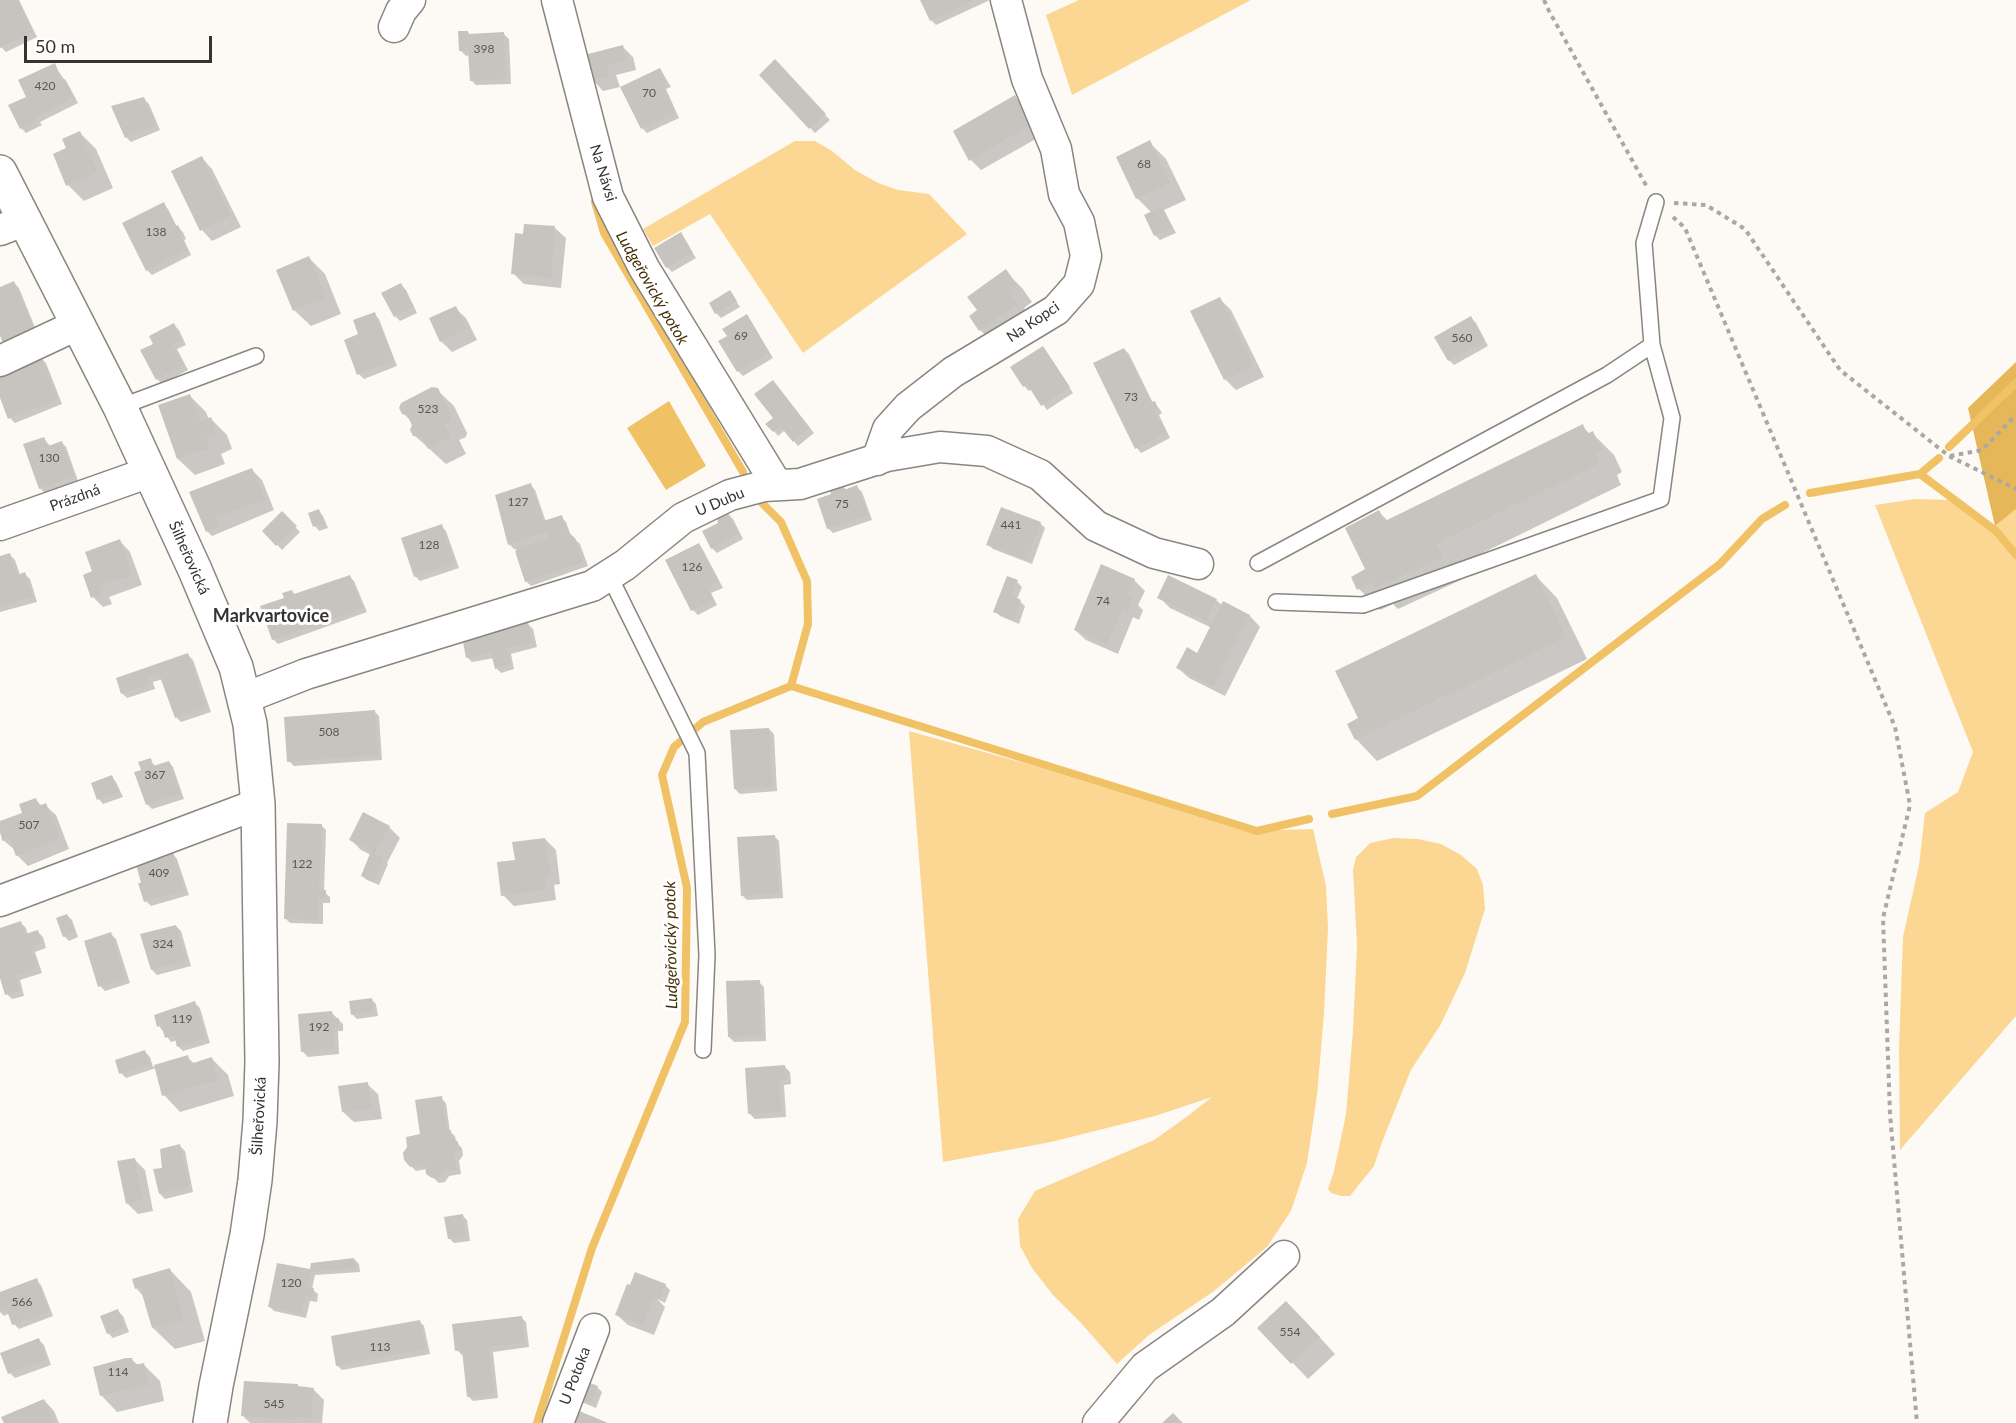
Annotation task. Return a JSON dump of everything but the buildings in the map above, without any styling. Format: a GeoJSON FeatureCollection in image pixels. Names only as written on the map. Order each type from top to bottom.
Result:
{"type":"FeatureCollection","features":[{"type":"Feature","properties":{"kind":"street"},"geometry":{"type":"LineString","coordinates":[[394,27],[400,11],[410,0]]}},
{"type":"Feature","properties":{"kind":"street","name":"Na Návsi"},"geometry":{"type":"LineString","coordinates":[[558,0],[608,197],[644,268],[777,485]]}},
{"type":"Feature","properties":{"kind":"street","name":"Na Kopci"},"geometry":{"type":"LineString","coordinates":[[877,460],[888,429],[908,407],[953,372],[1056,310],[1079,284],[1086,256],[1079,222],[1064,194],[1056,149],[1027,79],[1006,0]]}},
{"type":"Feature","properties":{"kind":"street","name":"Šilheřovická"},"geometry":{"type":"LineString","coordinates":[[0,172],[13,225],[80,324],[150,472],[237,667],[250,724],[258,804],[262,1062],[259,1133],[247,1235],[210,1423]]}},
{"type":"Feature","properties":{"kind":"street"},"geometry":{"type":"LineString","coordinates":[[0,361],[80,324]]}},
{"type":"Feature","properties":{"kind":"street","name":"U Dubu"},"geometry":{"type":"LineString","coordinates":[[245,698],[306,674],[592,586],[625,565],[682,518],[730,495],[764,486],[800,484],[877,460],[940,447],[987,451],[1040,475],[1096,526],[1154,553],[1198,564]]}},
{"type":"Feature","properties":{"kind":"street","name":"Prázdná"},"geometry":{"type":"LineString","coordinates":[[0,525],[150,472]]}},
{"type":"Feature","properties":{"kind":"street"},"geometry":{"type":"LineString","coordinates":[[0,902],[258,804]]}},
{"type":"Feature","properties":{"kind":"street"},"geometry":{"type":"LineString","coordinates":[[1098,1423],[1145,1367],[1223,1312],[1284,1256]]}},
{"type":"Feature","properties":{"kind":"street","name":"U Potoka"},"geometry":{"type":"LineString","coordinates":[[558,1423],[594,1329]]}},
{"type":"Feature","properties":{"kind":"lane"},"geometry":{"type":"LineString","coordinates":[[1276,602],[1363,605],[1661,499],[1672,418],[1652,345],[1644,243],[1656,202]]}},
{"type":"Feature","properties":{"kind":"lane"},"geometry":{"type":"LineString","coordinates":[[1258,563],[1607,375],[1652,345]]}},
{"type":"Feature","properties":{"kind":"lane"},"geometry":{"type":"LineString","coordinates":[[120,407],[256,356]]}},
{"type":"Feature","properties":{"kind":"lane"},"geometry":{"type":"LineString","coordinates":[[609,575],[697,753],[707,955],[702,1050]]}},
{"type":"Feature","properties":{"kind":"path"},"geometry":{"type":"LineString","coordinates":[[1544,0],[1656,202],[1684,228],[1895,727],[1910,805],[1883,918],[1890,1114],[1917,1423]]}},
{"type":"Feature","properties":{"kind":"path"},"geometry":{"type":"LineString","coordinates":[[1656,202],[1706,204],[1744,229],[1840,370],[1949,456],[2016,489]]}},
{"type":"Feature","properties":{"kind":"path"},"geometry":{"type":"LineString","coordinates":[[1949,456],[1982,450],[2016,415]]}},
{"type":"Feature","properties":{"kind":"shaded area"},"geometry":{"type":"Polygon","coordinates":[[[1079,0],[1251,0],[1072,95],[1046,15],[1079,0]]]}},
{"type":"Feature","properties":{"kind":"shaded area"},"geometry":{"type":"Polygon","coordinates":[[[795,141],[815,141],[832,151],[855,170],[878,183],[898,190],[929,194],[967,234],[803,353],[710,214],[653,246],[643,229],[795,141]]]}},
{"type":"Feature","properties":{"kind":"shaded area"},"geometry":{"type":"Polygon","coordinates":[[[2016,362],[2016,509],[1995,526],[1968,408],[2016,362]]]}},
{"type":"Feature","properties":{"kind":"shaded area"},"geometry":{"type":"Polygon","coordinates":[[[669,401],[706,466],[666,490],[627,428],[669,401]]]}},
{"type":"Feature","properties":{"kind":"shaded area"},"geometry":{"type":"Polygon","coordinates":[[[1915,499],[1950,500],[1995,526],[2016,509],[2016,1016],[1900,1150],[1899,1048],[1903,937],[1919,865],[1925,813],[1958,792],[1973,752],[1875,505],[1915,499]]]}},
{"type":"Feature","properties":{"kind":"shaded area"},"geometry":{"type":"Polygon","coordinates":[[[909,731],[1031,765],[1244,831],[1313,829],[1326,886],[1328,928],[1324,1014],[1317,1095],[1307,1163],[1291,1211],[1267,1247],[1214,1291],[1149,1335],[1117,1364],[1053,1295],[1032,1268],[1020,1246],[1018,1219],[1035,1191],[1154,1140],[1212,1097],[1155,1116],[1051,1142],[943,1162],[909,731]]]}},
{"type":"Feature","properties":{"kind":"shaded area"},"geometry":{"type":"Polygon","coordinates":[[[1394,838],[1418,839],[1441,844],[1461,855],[1477,869],[1483,885],[1485,909],[1465,973],[1441,1024],[1411,1070],[1374,1166],[1350,1196],[1341,1196],[1331,1193],[1328,1189],[1346,1114],[1353,1030],[1357,945],[1353,870],[1356,857],[1370,843],[1394,838]]]}},
{"type":"Feature","properties":{"kind":"waterway","name":"Ludgeřovický potok"},"geometry":{"type":"LineString","coordinates":[[595,202],[604,233],[743,472]]}},
{"type":"Feature","properties":{"kind":"waterway"},"geometry":{"type":"LineString","coordinates":[[1949,447],[2016,383]]}},
{"type":"Feature","properties":{"kind":"waterway"},"geometry":{"type":"LineString","coordinates":[[1810,493],[1920,474],[1939,458]]}},
{"type":"Feature","properties":{"kind":"waterway"},"geometry":{"type":"LineString","coordinates":[[1920,474],[1996,531],[2016,555]]}},
{"type":"Feature","properties":{"kind":"waterway","name":"Ludgeřovický potok"},"geometry":{"type":"LineString","coordinates":[[537,1423],[592,1248],[685,1022],[687,888],[662,775],[674,747],[703,722],[791,686],[808,624],[807,581],[781,522],[758,499]]}},
{"type":"Feature","properties":{"kind":"waterway"},"geometry":{"type":"LineString","coordinates":[[1332,814],[1417,796],[1720,564],[1762,519],[1785,505]]}},
{"type":"Feature","properties":{"kind":"waterway"},"geometry":{"type":"LineString","coordinates":[[791,686],[1257,831],[1309,819]]}},
{"type":"Feature","properties":{"kind":"district","name":"Markvartovice"},"geometry":{"type":"Point","coordinates":[271,616]}}]}
